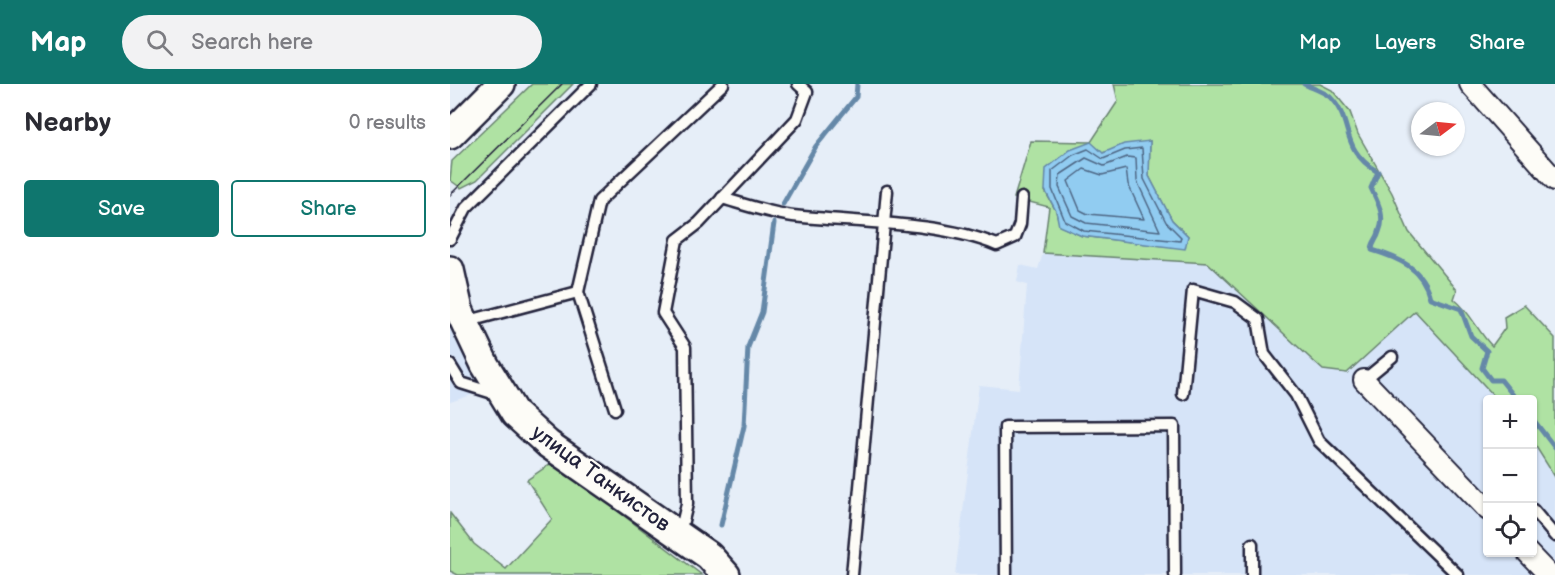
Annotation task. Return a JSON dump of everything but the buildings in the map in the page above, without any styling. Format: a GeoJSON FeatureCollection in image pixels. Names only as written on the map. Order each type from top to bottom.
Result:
{"type":"FeatureCollection","features":[{"type":"Feature","properties":{"kind":"main road"},"geometry":{"type":"LineString","coordinates":[[450,135],[501,84]]}},
{"type":"Feature","properties":{"kind":"main road","name":"улица Танкистов"},"geometry":{"type":"LineString","coordinates":[[450,270],[459,310],[502,396],[515,414],[549,444],[709,556],[726,575]]}},
{"type":"Feature","properties":{"kind":"street"},"geometry":{"type":"LineString","coordinates":[[1470,84],[1555,180]]}},
{"type":"Feature","properties":{"kind":"street"},"geometry":{"type":"LineString","coordinates":[[1364,380],[1483,505]]}},
{"type":"Feature","properties":{"kind":"street"},"geometry":{"type":"LineString","coordinates":[[1532,557],[1549,575]]}},
{"type":"Feature","properties":{"kind":"lane"},"geometry":{"type":"LineString","coordinates":[[450,239],[466,208],[591,84]]}},
{"type":"Feature","properties":{"kind":"lane"},"geometry":{"type":"LineString","coordinates":[[615,409],[579,292],[599,201],[723,84]]}},
{"type":"Feature","properties":{"kind":"lane"},"geometry":{"type":"LineString","coordinates":[[680,535],[687,504],[685,347],[663,313],[677,240],[699,223],[797,119],[807,92],[798,84]]}},
{"type":"Feature","properties":{"kind":"lane"},"geometry":{"type":"LineString","coordinates":[[852,575],[887,191]]}},
{"type":"Feature","properties":{"kind":"lane"},"geometry":{"type":"LineString","coordinates":[[722,198],[768,212],[884,224],[984,239],[997,245],[1015,237],[1020,224],[1022,198]]}},
{"type":"Feature","properties":{"kind":"lane"},"geometry":{"type":"LineString","coordinates":[[1183,394],[1193,290],[1235,302],[1258,319],[1264,354],[1296,395],[1319,441],[1458,575]]}},
{"type":"Feature","properties":{"kind":"lane"},"geometry":{"type":"LineString","coordinates":[[465,322],[579,292]]}},
{"type":"Feature","properties":{"kind":"lane"},"geometry":{"type":"LineString","coordinates":[[1364,380],[1392,357]]}},
{"type":"Feature","properties":{"kind":"lane"},"geometry":{"type":"LineString","coordinates":[[450,365],[461,383],[502,396]]}},
{"type":"Feature","properties":{"kind":"lane"},"geometry":{"type":"LineString","coordinates":[[1006,575],[1005,427],[1174,426],[1175,575]]}},
{"type":"Feature","properties":{"kind":"lane"},"geometry":{"type":"LineString","coordinates":[[1537,515],[1555,536]]}},
{"type":"Feature","properties":{"kind":"lane"},"geometry":{"type":"LineString","coordinates":[[1252,544],[1252,575]]}},
{"type":"Feature","properties":{"kind":"shaded area"},"geometry":{"type":"Polygon","coordinates":[[[1043,253],[1208,263],[1323,370],[1347,373],[1415,310],[1493,395],[1483,395],[1483,557],[1537,557],[1537,448],[1555,477],[1555,575],[955,575],[979,385],[1019,389],[1027,285],[1017,282],[1020,265],[1038,269],[1043,253]]]}},
{"type":"Feature","properties":{"kind":"shaded area"},"geometry":{"type":"Polygon","coordinates":[[[450,320],[484,391],[450,402],[450,320]]]}},
{"type":"Feature","properties":{"kind":"green space"},"geometry":{"type":"Polygon","coordinates":[[[532,84],[573,84],[477,180],[461,188],[450,180],[452,161],[532,84]]]}},
{"type":"Feature","properties":{"kind":"green space"},"geometry":{"type":"Polygon","coordinates":[[[1114,84],[1320,84],[1332,90],[1350,112],[1358,134],[1392,193],[1409,232],[1457,290],[1454,299],[1492,346],[1505,328],[1504,317],[1524,305],[1555,338],[1555,477],[1537,448],[1537,395],[1493,395],[1415,311],[1347,373],[1323,370],[1208,263],[1043,253],[1049,207],[1014,198],[1031,141],[1091,142],[1118,101],[1114,84]],[[1150,141],[1102,153],[1090,142],[1045,191],[1056,211],[1060,226],[1082,236],[1165,246],[1188,236],[1172,220],[1149,176],[1150,141]]]}},
{"type":"Feature","properties":{"kind":"green space"},"geometry":{"type":"Polygon","coordinates":[[[553,462],[702,575],[458,575],[450,571],[450,513],[474,544],[506,569],[552,519],[527,480],[553,462]]]}},
{"type":"Feature","properties":{"kind":"water"},"geometry":{"type":"Polygon","coordinates":[[[1150,141],[1149,176],[1172,220],[1188,236],[1185,249],[1082,236],[1059,226],[1056,211],[1045,190],[1046,169],[1070,150],[1091,142],[1103,153],[1124,144],[1150,141]]]}},
{"type":"Feature","properties":{"kind":"waterway"},"geometry":{"type":"LineString","coordinates":[[783,204],[816,146],[856,97],[857,84]]}},
{"type":"Feature","properties":{"kind":"waterway"},"geometry":{"type":"LineString","coordinates":[[1304,84],[1321,91],[1338,106],[1357,154],[1378,172],[1371,188],[1382,220],[1372,250],[1400,261],[1416,272],[1427,288],[1430,298],[1461,309],[1471,336],[1487,351],[1482,368],[1491,380],[1501,380],[1513,395]]}},
{"type":"Feature","properties":{"kind":"waterway"},"geometry":{"type":"LineString","coordinates":[[721,525],[744,426],[748,347],[762,312],[774,223]]}},
{"type":"Feature","properties":{"kind":"waterway"},"geometry":{"type":"LineString","coordinates":[[1537,425],[1555,448]]}},
{"type":"Feature","properties":{"kind":"tram line"},"geometry":{"type":"LineString","coordinates":[[450,195],[562,84]]}}]}
